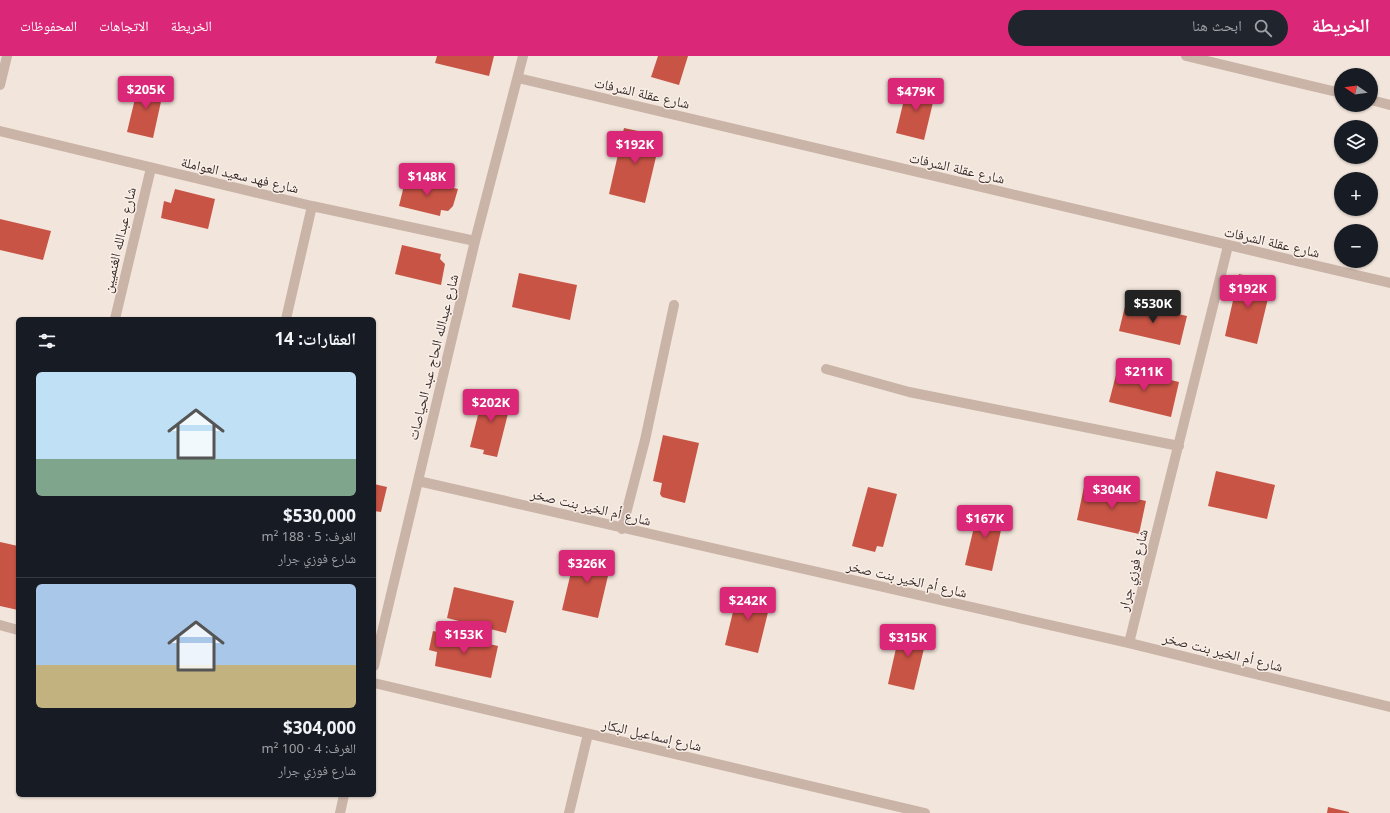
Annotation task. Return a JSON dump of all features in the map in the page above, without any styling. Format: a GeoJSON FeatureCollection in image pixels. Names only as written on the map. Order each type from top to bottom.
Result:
{"type":"FeatureCollection","features":[{"type":"Feature","properties":{"kind":"street"},"geometry":{"type":"LineString","coordinates":[[0,85],[6,56]]}},
{"type":"Feature","properties":{"kind":"street","name":"شارع عبدالله الحاج عبد الحياصات"},"geometry":{"type":"LineString","coordinates":[[376,658],[475,241],[523,56]]}},
{"type":"Feature","properties":{"kind":"street"},"geometry":{"type":"LineString","coordinates":[[1186,56],[1334,91]]}},
{"type":"Feature","properties":{"kind":"street","name":"شارع عقلة الشرفات"},"geometry":{"type":"LineString","coordinates":[[518,78],[1390,283]]}},
{"type":"Feature","properties":{"kind":"street"},"geometry":{"type":"LineString","coordinates":[[1378,102],[1390,105]]}},
{"type":"Feature","properties":{"kind":"street","name":"شارع فهد سعيد العواملة"},"geometry":{"type":"LineString","coordinates":[[0,131],[312,206],[475,241]]}},
{"type":"Feature","properties":{"kind":"street","name":"شارع عبدالله الغنميين"},"geometry":{"type":"LineString","coordinates":[[115,317],[151,168]]}},
{"type":"Feature","properties":{"kind":"street"},"geometry":{"type":"LineString","coordinates":[[286,317],[312,206]]}},
{"type":"Feature","properties":{"kind":"street","name":"شارع فوزي جرار"},"geometry":{"type":"LineString","coordinates":[[1129,644],[1228,246]]}},
{"type":"Feature","properties":{"kind":"street"},"geometry":{"type":"LineString","coordinates":[[622,529],[645,440],[674,305]]}},
{"type":"Feature","properties":{"kind":"street"},"geometry":{"type":"LineString","coordinates":[[826,369],[909,392],[1179,446]]}},
{"type":"Feature","properties":{"kind":"street","name":"شارع أم الخير بنت صخر"},"geometry":{"type":"LineString","coordinates":[[418,481],[622,529],[1129,644],[1390,707]]}},
{"type":"Feature","properties":{"kind":"street"},"geometry":{"type":"LineString","coordinates":[[0,625],[16,629]]}},
{"type":"Feature","properties":{"kind":"street","name":"شارع إسماعيل البكار"},"geometry":{"type":"LineString","coordinates":[[376,683],[925,813]]}},
{"type":"Feature","properties":{"kind":"street"},"geometry":{"type":"LineString","coordinates":[[569,813],[588,734]]}},
{"type":"Feature","properties":{"kind":"street"},"geometry":{"type":"LineString","coordinates":[[340,813],[344,797]]}},
{"type":"Feature","properties":{"kind":"building"},"geometry":{"type":"Polygon","coordinates":[[[437,56],[494,56],[489,76],[435,63],[437,56]]]}},
{"type":"Feature","properties":{"kind":"building"},"geometry":{"type":"Polygon","coordinates":[[[658,56],[688,56],[679,85],[651,77],[658,56]]]}},
{"type":"Feature","properties":{"kind":"building"},"geometry":{"type":"Polygon","coordinates":[[[139,82],[164,88],[153,138],[127,132],[139,82]]]}},
{"type":"Feature","properties":{"kind":"building"},"geometry":{"type":"Polygon","coordinates":[[[908,83],[936,90],[924,140],[896,133],[908,83]]]}},
{"type":"Feature","properties":{"kind":"building"},"geometry":{"type":"Polygon","coordinates":[[[624,128],[661,136],[645,203],[609,194],[624,128]]]}},
{"type":"Feature","properties":{"kind":"building"},"geometry":{"type":"Polygon","coordinates":[[[406,177],[458,189],[453,206],[448,211],[441,210],[440,216],[399,206],[406,177]]]}},
{"type":"Feature","properties":{"kind":"building"},"geometry":{"type":"Polygon","coordinates":[[[175,189],[215,199],[208,229],[161,218],[164,201],[171,203],[175,189]]]}},
{"type":"Feature","properties":{"kind":"building"},"geometry":{"type":"Polygon","coordinates":[[[0,219],[51,231],[43,260],[0,250],[0,219]]]}},
{"type":"Feature","properties":{"kind":"building"},"geometry":{"type":"Polygon","coordinates":[[[402,245],[441,254],[440,259],[445,264],[441,285],[395,274],[402,245]]]}},
{"type":"Feature","properties":{"kind":"building"},"geometry":{"type":"Polygon","coordinates":[[[519,273],[577,285],[570,320],[512,307],[519,273]]]}},
{"type":"Feature","properties":{"kind":"building"},"geometry":{"type":"Polygon","coordinates":[[[1239,274],[1272,282],[1257,344],[1225,336],[1239,274]]]}},
{"type":"Feature","properties":{"kind":"building"},"geometry":{"type":"Polygon","coordinates":[[[1126,302],[1187,316],[1180,345],[1119,331],[1126,302]]]}},
{"type":"Feature","properties":{"kind":"building"},"geometry":{"type":"Polygon","coordinates":[[[1118,367],[1179,382],[1171,417],[1109,402],[1118,367]]]}},
{"type":"Feature","properties":{"kind":"building"},"geometry":{"type":"Polygon","coordinates":[[[484,391],[512,398],[497,457],[483,454],[484,450],[470,447],[484,391]]]}},
{"type":"Feature","properties":{"kind":"building"},"geometry":{"type":"Polygon","coordinates":[[[663,435],[699,443],[685,503],[662,497],[660,494],[662,483],[653,481],[663,435]]]}},
{"type":"Feature","properties":{"kind":"building"},"geometry":{"type":"Polygon","coordinates":[[[1216,471],[1275,485],[1267,519],[1208,506],[1216,471]]]}},
{"type":"Feature","properties":{"kind":"building"},"geometry":{"type":"Polygon","coordinates":[[[376,484],[387,487],[381,512],[376,511],[376,484]]]}},
{"type":"Feature","properties":{"kind":"building"},"geometry":{"type":"Polygon","coordinates":[[[868,487],[897,494],[883,547],[877,546],[875,552],[852,546],[868,487]]]}},
{"type":"Feature","properties":{"kind":"building"},"geometry":{"type":"Polygon","coordinates":[[[1084,487],[1146,501],[1139,534],[1077,520],[1084,487]]]}},
{"type":"Feature","properties":{"kind":"building"},"geometry":{"type":"Polygon","coordinates":[[[979,506],[1005,512],[992,571],[965,565],[979,506]]]}},
{"type":"Feature","properties":{"kind":"building"},"geometry":{"type":"Polygon","coordinates":[[[0,542],[16,546],[16,610],[0,606],[0,542]]]}},
{"type":"Feature","properties":{"kind":"building"},"geometry":{"type":"Polygon","coordinates":[[[576,551],[612,559],[598,618],[562,610],[576,551]]]}},
{"type":"Feature","properties":{"kind":"building"},"geometry":{"type":"Polygon","coordinates":[[[454,587],[514,601],[506,633],[447,618],[454,587]]]}},
{"type":"Feature","properties":{"kind":"building"},"geometry":{"type":"Polygon","coordinates":[[[739,587],[756,591],[755,596],[771,600],[758,653],[725,645],[739,587]]]}},
{"type":"Feature","properties":{"kind":"building"},"geometry":{"type":"Polygon","coordinates":[[[901,626],[928,632],[914,690],[888,684],[901,626]]]}},
{"type":"Feature","properties":{"kind":"building"},"geometry":{"type":"Polygon","coordinates":[[[433,631],[498,646],[491,678],[435,666],[437,652],[429,650],[433,631]]]}},
{"type":"Feature","properties":{"kind":"building"},"geometry":{"type":"Polygon","coordinates":[[[1328,807],[1349,812],[1349,813],[1327,813],[1328,807]]]}}]}
